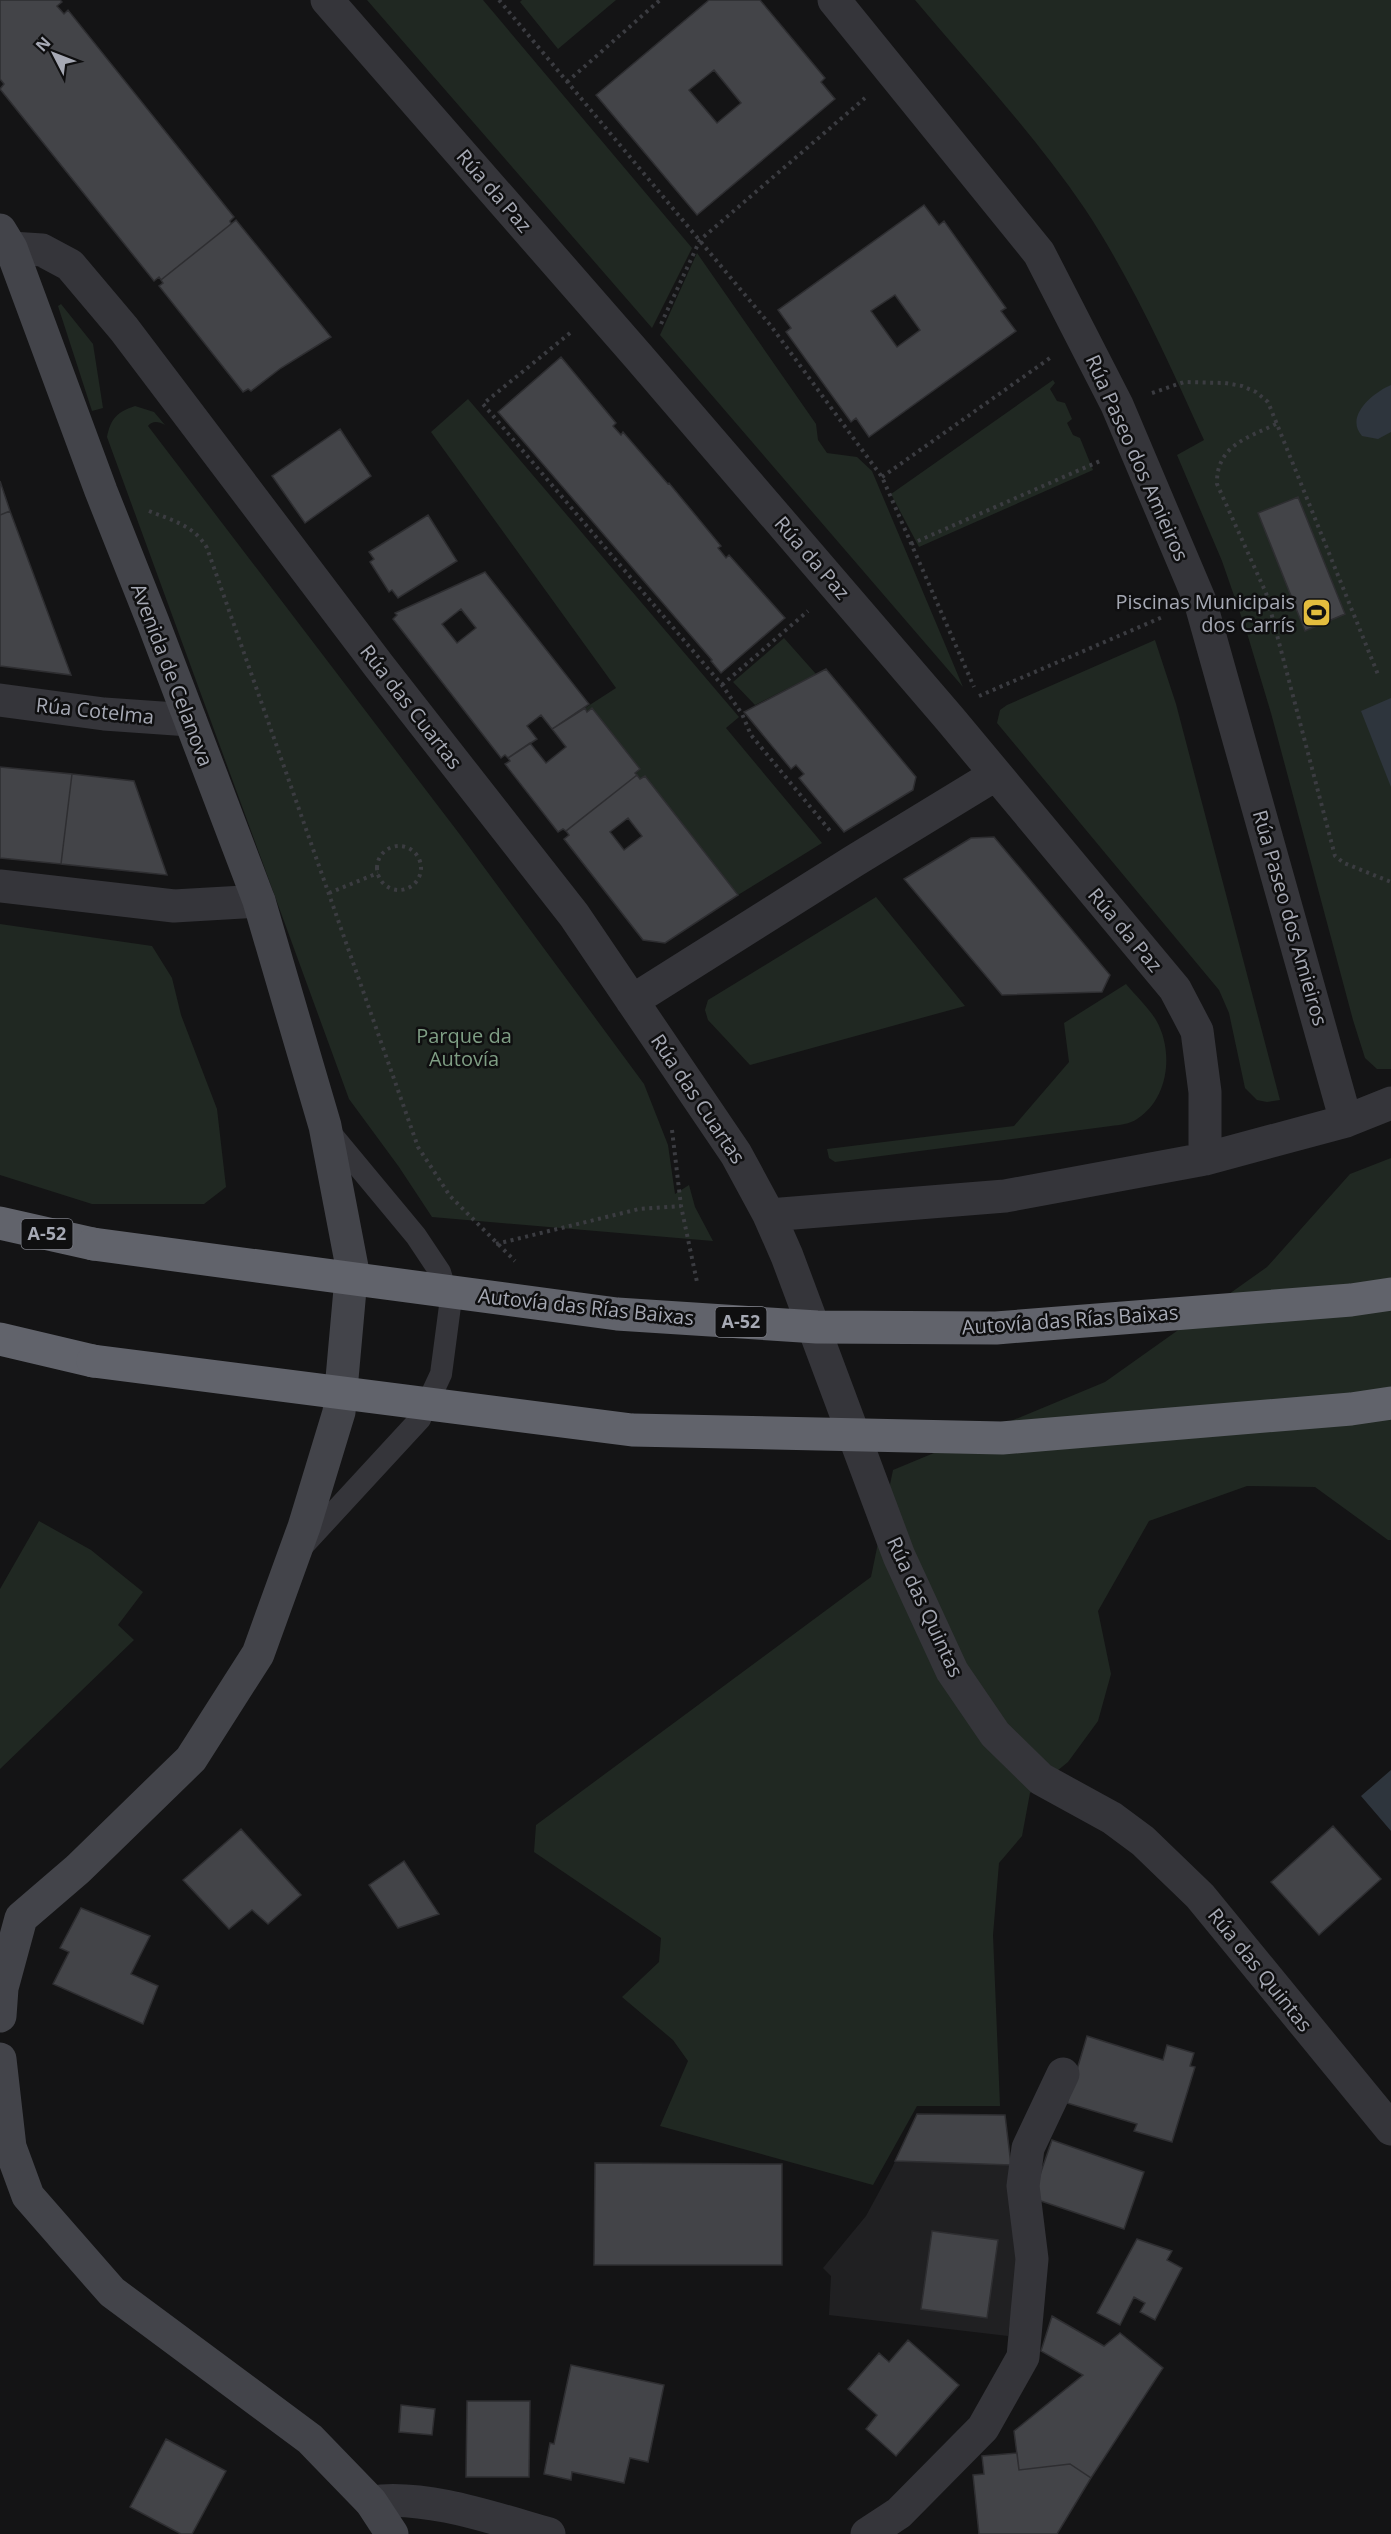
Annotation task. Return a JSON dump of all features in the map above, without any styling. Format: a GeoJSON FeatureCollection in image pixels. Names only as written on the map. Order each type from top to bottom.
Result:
{"type":"FeatureCollection","features":[{"type":"Feature","properties":{"kind":"highway","name":"Autovía das Rías Baixas"},"geometry":{"type":"LineString","coordinates":[[0,1223],[93,1245],[617,1314],[817,1327],[996,1328],[1340,1301],[1391,1294]]}},
{"type":"Feature","properties":{"kind":"highway"},"geometry":{"type":"LineString","coordinates":[[0,1339],[93,1361],[632,1430],[1002,1438],[1351,1409],[1391,1403]]}},
{"type":"Feature","properties":{"kind":"street","name":"Rúa da Paz"},"geometry":{"type":"LineString","coordinates":[[327,0],[639,356],[950,719],[1175,989],[1197,1031],[1205,1092],[1205,1159]]}},
{"type":"Feature","properties":{"kind":"street","name":"Rúa Paseo dos Amieiros"},"geometry":{"type":"LineString","coordinates":[[834,0],[1039,253],[1117,405],[1200,601],[1346,1121]]}},
{"type":"Feature","properties":{"kind":"street","name":"Avenida de Celanova"},"geometry":{"type":"LineString","coordinates":[[0,2016],[2,1988],[21,1918],[78,1869],[191,1759],[258,1654],[304,1527],[339,1412],[352,1267],[325,1126],[259,901],[5,239]]}},
{"type":"Feature","properties":{"kind":"street","name":"Rúa das Cuartas"},"geometry":{"type":"LineString","coordinates":[[5,239],[42,250],[70,265],[116,320],[378,666],[574,915],[736,1154],[769,1215]]}},
{"type":"Feature","properties":{"kind":"street","name":"Rúa Cotelma"},"geometry":{"type":"LineString","coordinates":[[0,700],[104,714],[190,720]]}},
{"type":"Feature","properties":{"kind":"street"},"geometry":{"type":"LineString","coordinates":[[632,1001],[995,775]]}},
{"type":"Feature","properties":{"kind":"street"},"geometry":{"type":"LineString","coordinates":[[0,886],[174,906],[259,901]]}},
{"type":"Feature","properties":{"kind":"street"},"geometry":{"type":"LineString","coordinates":[[769,1215],[1005,1196],[1205,1159],[1346,1121],[1391,1103]]}},
{"type":"Feature","properties":{"kind":"street","name":"Rúa das Quintas"},"geometry":{"type":"LineString","coordinates":[[769,1215],[900,1556],[952,1671],[995,1734],[1041,1779],[1112,1818],[1143,1841],[1200,1896],[1391,2129]]}},
{"type":"Feature","properties":{"kind":"street"},"geometry":{"type":"LineString","coordinates":[[0,2059],[5,2147],[28,2196],[112,2292],[310,2439],[371,2502],[392,2534]]}},
{"type":"Feature","properties":{"kind":"street"},"geometry":{"type":"LineString","coordinates":[[867,2534],[899,2513],[983,2428],[1023,2357],[1032,2259],[1023,2186],[1028,2148],[1064,2074]]}},
{"type":"Feature","properties":{"kind":"street"},"geometry":{"type":"LineString","coordinates":[[371,2502],[393,2499],[419,2501],[484,2527],[549,2534]]}},
{"type":"Feature","properties":{"kind":"lane"},"geometry":{"type":"LineString","coordinates":[[293,1557],[420,1419],[441,1374],[450,1306],[440,1272],[416,1236],[325,1126]]}},
{"type":"Feature","properties":{"kind":"path"},"geometry":{"type":"LineString","coordinates":[[499,0],[771,326],[882,477],[978,696]]}},
{"type":"Feature","properties":{"kind":"path"},"geometry":{"type":"LineString","coordinates":[[567,82],[660,0]]}},
{"type":"Feature","properties":{"kind":"path"},"geometry":{"type":"LineString","coordinates":[[639,356],[653,340],[700,240],[894,73]]}},
{"type":"Feature","properties":{"kind":"path"},"geometry":{"type":"LineString","coordinates":[[598,310],[483,404],[722,685],[742,714],[751,735],[854,861]]}},
{"type":"Feature","properties":{"kind":"path"},"geometry":{"type":"LineString","coordinates":[[882,477],[1081,335]]}},
{"type":"Feature","properties":{"kind":"path"},"geometry":{"type":"LineString","coordinates":[[1117,405],[1184,382],[1225,383],[1242,386],[1256,392],[1268,402],[1379,677]]}},
{"type":"Feature","properties":{"kind":"path"},"geometry":{"type":"LineString","coordinates":[[1276,424],[1236,444],[1224,455],[1217,471],[1217,484],[1266,593],[1335,856],[1344,863],[1391,882]]}},
{"type":"Feature","properties":{"kind":"path"},"geometry":{"type":"LineString","coordinates":[[912,544],[1135,446]]}},
{"type":"Feature","properties":{"kind":"path"},"geometry":{"type":"LineString","coordinates":[[101,492],[190,528],[201,537],[211,559],[418,1147],[450,1196],[496,1244],[523,1268]]}},
{"type":"Feature","properties":{"kind":"path"},"geometry":{"type":"LineString","coordinates":[[722,685],[836,586]]}},
{"type":"Feature","properties":{"kind":"path"},"geometry":{"type":"LineString","coordinates":[[950,719],[978,696],[1200,601]]}},
{"type":"Feature","properties":{"kind":"path"},"geometry":{"type":"LineString","coordinates":[[406,847],[418,855],[421,862],[420,877],[416,883],[404,890],[389,888],[383,883],[378,873],[381,856],[392,848],[406,847]]}},
{"type":"Feature","properties":{"kind":"path"},"geometry":{"type":"LineString","coordinates":[[329,893],[378,873]]}},
{"type":"Feature","properties":{"kind":"path"},"geometry":{"type":"LineString","coordinates":[[496,1244],[639,1209],[681,1206]]}},
{"type":"Feature","properties":{"kind":"shaded area"},"geometry":{"type":"Polygon","coordinates":[[[1391,385],[1391,432],[1378,439],[1362,436],[1357,428],[1359,413],[1370,399],[1391,385]]]}},
{"type":"Feature","properties":{"kind":"shaded area"},"geometry":{"type":"Polygon","coordinates":[[[1391,698],[1391,787],[1361,711],[1391,698]]]}},
{"type":"Feature","properties":{"kind":"shaded area"},"geometry":{"type":"Polygon","coordinates":[[[1391,1770],[1391,1831],[1361,1796],[1391,1770]]]}},
{"type":"Feature","properties":{"kind":"shaded area"},"geometry":{"type":"Polygon","coordinates":[[[917,2114],[1005,2115],[1022,2239],[1008,2336],[829,2315],[831,2276],[823,2268],[866,2216],[917,2114]]]}},
{"type":"Feature","properties":{"kind":"green space"},"geometry":{"type":"Polygon","coordinates":[[[367,0],[483,0],[692,248],[652,328],[367,0]]]}},
{"type":"Feature","properties":{"kind":"green space"},"geometry":{"type":"Polygon","coordinates":[[[522,0],[616,0],[558,49],[520,2],[522,0]]]}},
{"type":"Feature","properties":{"kind":"green space"},"geometry":{"type":"Polygon","coordinates":[[[915,0],[1391,0],[1391,1069],[1377,1069],[1365,1058],[1247,633],[1222,561],[1177,455],[1204,440],[1134,293],[1085,209],[1024,128],[915,0]]]}},
{"type":"Feature","properties":{"kind":"green space"},"geometry":{"type":"Polygon","coordinates":[[[697,253],[816,424],[818,440],[827,453],[857,457],[872,471],[963,687],[660,335],[697,253]]]}},
{"type":"Feature","properties":{"kind":"green space"},"geometry":{"type":"Polygon","coordinates":[[[61,304],[93,344],[103,408],[92,411],[58,306],[61,304]]]}},
{"type":"Feature","properties":{"kind":"green space"},"geometry":{"type":"Polygon","coordinates":[[[1053,380],[1055,383],[1050,389],[1057,401],[1065,403],[1072,419],[1067,423],[1073,435],[1080,438],[1093,470],[919,547],[891,494],[1053,380]]]}},
{"type":"Feature","properties":{"kind":"green space"},"geometry":{"type":"Polygon","coordinates":[[[468,399],[739,717],[726,728],[822,843],[738,895],[730,894],[585,708],[616,688],[431,432],[468,399]]]}},
{"type":"Feature","properties":{"kind":"green space","name":"Parque da Autovía"},"geometry":{"type":"Polygon","coordinates":[[[135,406],[154,412],[165,425],[156,422],[148,426],[461,836],[644,1084],[668,1145],[675,1194],[689,1185],[695,1207],[713,1241],[432,1217],[349,1099],[107,437],[116,417],[135,406]]]}},
{"type":"Feature","properties":{"kind":"green space"},"geometry":{"type":"Polygon","coordinates":[[[784,638],[816,674],[755,705],[733,682],[784,638]]]}},
{"type":"Feature","properties":{"kind":"green space"},"geometry":{"type":"Polygon","coordinates":[[[1155,640],[1176,704],[1280,1100],[1267,1102],[1257,1100],[1245,1088],[1229,1013],[1219,990],[997,723],[1000,710],[1007,705],[1155,640]]]}},
{"type":"Feature","properties":{"kind":"green space"},"geometry":{"type":"Polygon","coordinates":[[[876,897],[965,1006],[750,1065],[708,1020],[705,1010],[708,1000],[876,897]]]}},
{"type":"Feature","properties":{"kind":"green space"},"geometry":{"type":"Polygon","coordinates":[[[0,924],[152,946],[172,978],[181,1015],[217,1109],[226,1187],[204,1204],[92,1204],[0,1175],[0,924]]]}},
{"type":"Feature","properties":{"kind":"green space"},"geometry":{"type":"Polygon","coordinates":[[[1126,984],[1156,1020],[1162,1032],[1166,1060],[1162,1087],[1156,1099],[1148,1110],[1134,1121],[835,1162],[829,1158],[827,1149],[1014,1126],[1069,1062],[1064,1023],[1126,984]]]}},
{"type":"Feature","properties":{"kind":"green space"},"geometry":{"type":"Polygon","coordinates":[[[1391,1158],[1391,1540],[1315,1487],[1247,1486],[1149,1521],[1098,1611],[1111,1674],[1098,1721],[1068,1762],[1030,1793],[1022,1836],[999,1863],[993,1935],[1000,2106],[917,2106],[873,2185],[660,2126],[688,2061],[673,2040],[622,1997],[659,1962],[661,1938],[534,1852],[536,1825],[871,1577],[893,1470],[1105,1382],[1267,1267],[1350,1174],[1391,1158]]]}},
{"type":"Feature","properties":{"kind":"green space"},"geometry":{"type":"Polygon","coordinates":[[[39,1521],[91,1550],[143,1592],[118,1625],[134,1640],[0,1769],[0,1589],[39,1521]]]}},
{"type":"Feature","properties":{"kind":"building"},"geometry":{"type":"Polygon","coordinates":[[[0,0],[60,0],[62,2],[57,6],[64,14],[68,10],[234,217],[230,221],[231,224],[161,280],[159,277],[154,281],[0,89],[4,84],[0,79],[0,0]]]}},
{"type":"Feature","properties":{"kind":"building"},"geometry":{"type":"Polygon","coordinates":[[[709,0],[760,0],[825,78],[821,82],[835,99],[697,215],[596,95],[709,0]],[[714,70],[689,90],[717,123],[741,103],[714,70]]]}},
{"type":"Feature","properties":{"kind":"building"},"geometry":{"type":"Polygon","coordinates":[[[924,205],[939,225],[944,221],[1006,308],[1001,311],[1016,331],[869,437],[856,418],[851,422],[786,332],[791,328],[778,310],[924,205]],[[895,295],[871,311],[897,347],[920,330],[895,295]]]}},
{"type":"Feature","properties":{"kind":"building"},"geometry":{"type":"Polygon","coordinates":[[[236,220],[331,337],[281,368],[251,391],[248,389],[243,392],[159,286],[163,283],[161,280],[236,220]]]}},
{"type":"Feature","properties":{"kind":"building"},"geometry":{"type":"Polygon","coordinates":[[[561,357],[616,423],[613,426],[621,435],[623,432],[669,483],[721,546],[718,548],[726,558],[729,555],[785,618],[721,673],[498,412],[561,357]]]}},
{"type":"Feature","properties":{"kind":"building"},"geometry":{"type":"Polygon","coordinates":[[[340,429],[371,476],[305,523],[272,476],[340,429]]]}},
{"type":"Feature","properties":{"kind":"building"},"geometry":{"type":"Polygon","coordinates":[[[0,481],[10,511],[0,515],[0,481]]]}},
{"type":"Feature","properties":{"kind":"building"},"geometry":{"type":"Polygon","coordinates":[[[1298,497],[1345,614],[1305,631],[1258,513],[1298,497]]]}},
{"type":"Feature","properties":{"kind":"building"},"geometry":{"type":"Polygon","coordinates":[[[10,511],[71,675],[0,666],[0,515],[10,511]]]}},
{"type":"Feature","properties":{"kind":"building"},"geometry":{"type":"Polygon","coordinates":[[[428,515],[457,561],[398,598],[392,590],[389,592],[370,562],[374,559],[369,552],[428,515]]]}},
{"type":"Feature","properties":{"kind":"building"},"geometry":{"type":"Polygon","coordinates":[[[485,572],[589,704],[552,729],[541,715],[527,726],[537,739],[508,758],[505,755],[501,758],[393,619],[397,615],[395,613],[485,572]],[[461,609],[442,624],[457,643],[476,628],[461,609]]]}},
{"type":"Feature","properties":{"kind":"building"},"geometry":{"type":"Polygon","coordinates":[[[826,669],[916,777],[913,790],[844,832],[799,778],[804,774],[796,765],[791,769],[744,712],[826,669]]]}},
{"type":"Feature","properties":{"kind":"building"},"geometry":{"type":"Polygon","coordinates":[[[585,708],[587,712],[592,708],[640,769],[635,773],[637,775],[566,831],[563,829],[558,832],[505,764],[510,761],[508,758],[530,743],[546,763],[566,747],[552,729],[585,708]]]}},
{"type":"Feature","properties":{"kind":"building"},"geometry":{"type":"Polygon","coordinates":[[[0,767],[72,774],[61,864],[0,858],[0,767]]]}},
{"type":"Feature","properties":{"kind":"building"},"geometry":{"type":"Polygon","coordinates":[[[72,774],[134,781],[167,875],[61,864],[72,774]]]}},
{"type":"Feature","properties":{"kind":"building"},"geometry":{"type":"Polygon","coordinates":[[[637,775],[640,779],[645,776],[738,895],[665,943],[643,940],[564,839],[569,835],[566,831],[637,775]],[[628,818],[610,832],[624,850],[642,836],[628,818]]]}},
{"type":"Feature","properties":{"kind":"building"},"geometry":{"type":"Polygon","coordinates":[[[994,837],[1110,975],[1102,992],[1002,995],[904,879],[971,838],[994,837]]]}},
{"type":"Feature","properties":{"kind":"building"},"geometry":{"type":"Polygon","coordinates":[[[1333,1826],[1381,1879],[1319,1935],[1271,1882],[1333,1826]]]}},
{"type":"Feature","properties":{"kind":"building"},"geometry":{"type":"Polygon","coordinates":[[[241,1829],[301,1895],[268,1924],[252,1910],[229,1929],[183,1880],[241,1829]]]}},
{"type":"Feature","properties":{"kind":"building"},"geometry":{"type":"Polygon","coordinates":[[[404,1861],[439,1914],[398,1928],[369,1885],[404,1861]]]}},
{"type":"Feature","properties":{"kind":"building"},"geometry":{"type":"Polygon","coordinates":[[[81,1908],[150,1936],[131,1974],[158,1986],[143,2024],[53,1984],[69,1952],[60,1948],[81,1908]]]}},
{"type":"Feature","properties":{"kind":"building"},"geometry":{"type":"Polygon","coordinates":[[[1087,2036],[1163,2060],[1167,2045],[1194,2053],[1190,2066],[1195,2067],[1172,2142],[1134,2131],[1137,2124],[1067,2103],[1087,2036]]]}},
{"type":"Feature","properties":{"kind":"building"},"geometry":{"type":"Polygon","coordinates":[[[917,2114],[1005,2115],[1011,2165],[895,2161],[917,2114]]]}},
{"type":"Feature","properties":{"kind":"building"},"geometry":{"type":"Polygon","coordinates":[[[1052,2140],[1144,2172],[1124,2229],[1032,2198],[1052,2140]]]}},
{"type":"Feature","properties":{"kind":"building"},"geometry":{"type":"Polygon","coordinates":[[[595,2163],[782,2164],[782,2265],[594,2265],[595,2163]]]}},
{"type":"Feature","properties":{"kind":"building"},"geometry":{"type":"Polygon","coordinates":[[[932,2231],[998,2240],[987,2318],[921,2309],[932,2231]]]}},
{"type":"Feature","properties":{"kind":"building"},"geometry":{"type":"Polygon","coordinates":[[[1137,2239],[1172,2251],[1167,2260],[1182,2268],[1155,2320],[1140,2312],[1145,2303],[1134,2297],[1120,2325],[1097,2313],[1137,2239]]]}},
{"type":"Feature","properties":{"kind":"building"},"geometry":{"type":"Polygon","coordinates":[[[1052,2316],[1104,2346],[1120,2333],[1163,2368],[1091,2478],[1070,2464],[1019,2470],[1014,2431],[1083,2375],[1041,2351],[1052,2316]]]}},
{"type":"Feature","properties":{"kind":"building"},"geometry":{"type":"Polygon","coordinates":[[[908,2340],[959,2385],[896,2456],[866,2429],[877,2415],[848,2389],[879,2353],[889,2362],[908,2340]]]}},
{"type":"Feature","properties":{"kind":"building"},"geometry":{"type":"Polygon","coordinates":[[[571,2365],[664,2385],[648,2462],[630,2458],[624,2483],[572,2472],[571,2480],[544,2474],[550,2443],[554,2444],[571,2365]]]}},
{"type":"Feature","properties":{"kind":"building"},"geometry":{"type":"Polygon","coordinates":[[[467,2401],[530,2401],[529,2477],[466,2477],[467,2401]]]}},
{"type":"Feature","properties":{"kind":"building"},"geometry":{"type":"Polygon","coordinates":[[[401,2405],[435,2409],[432,2435],[399,2432],[401,2405]]]}},
{"type":"Feature","properties":{"kind":"building"},"geometry":{"type":"Polygon","coordinates":[[[166,2439],[226,2471],[192,2534],[181,2534],[130,2507],[166,2439]]]}},
{"type":"Feature","properties":{"kind":"building"},"geometry":{"type":"Polygon","coordinates":[[[1017,2453],[1019,2470],[1070,2464],[1091,2478],[1057,2534],[979,2534],[973,2475],[984,2474],[982,2456],[1017,2453]]]}},
{"type":"Feature","properties":{"kind":"place","name":"Piscinas Municipais dos Carrís"},"geometry":{"type":"Point","coordinates":[1316,613]}}]}
